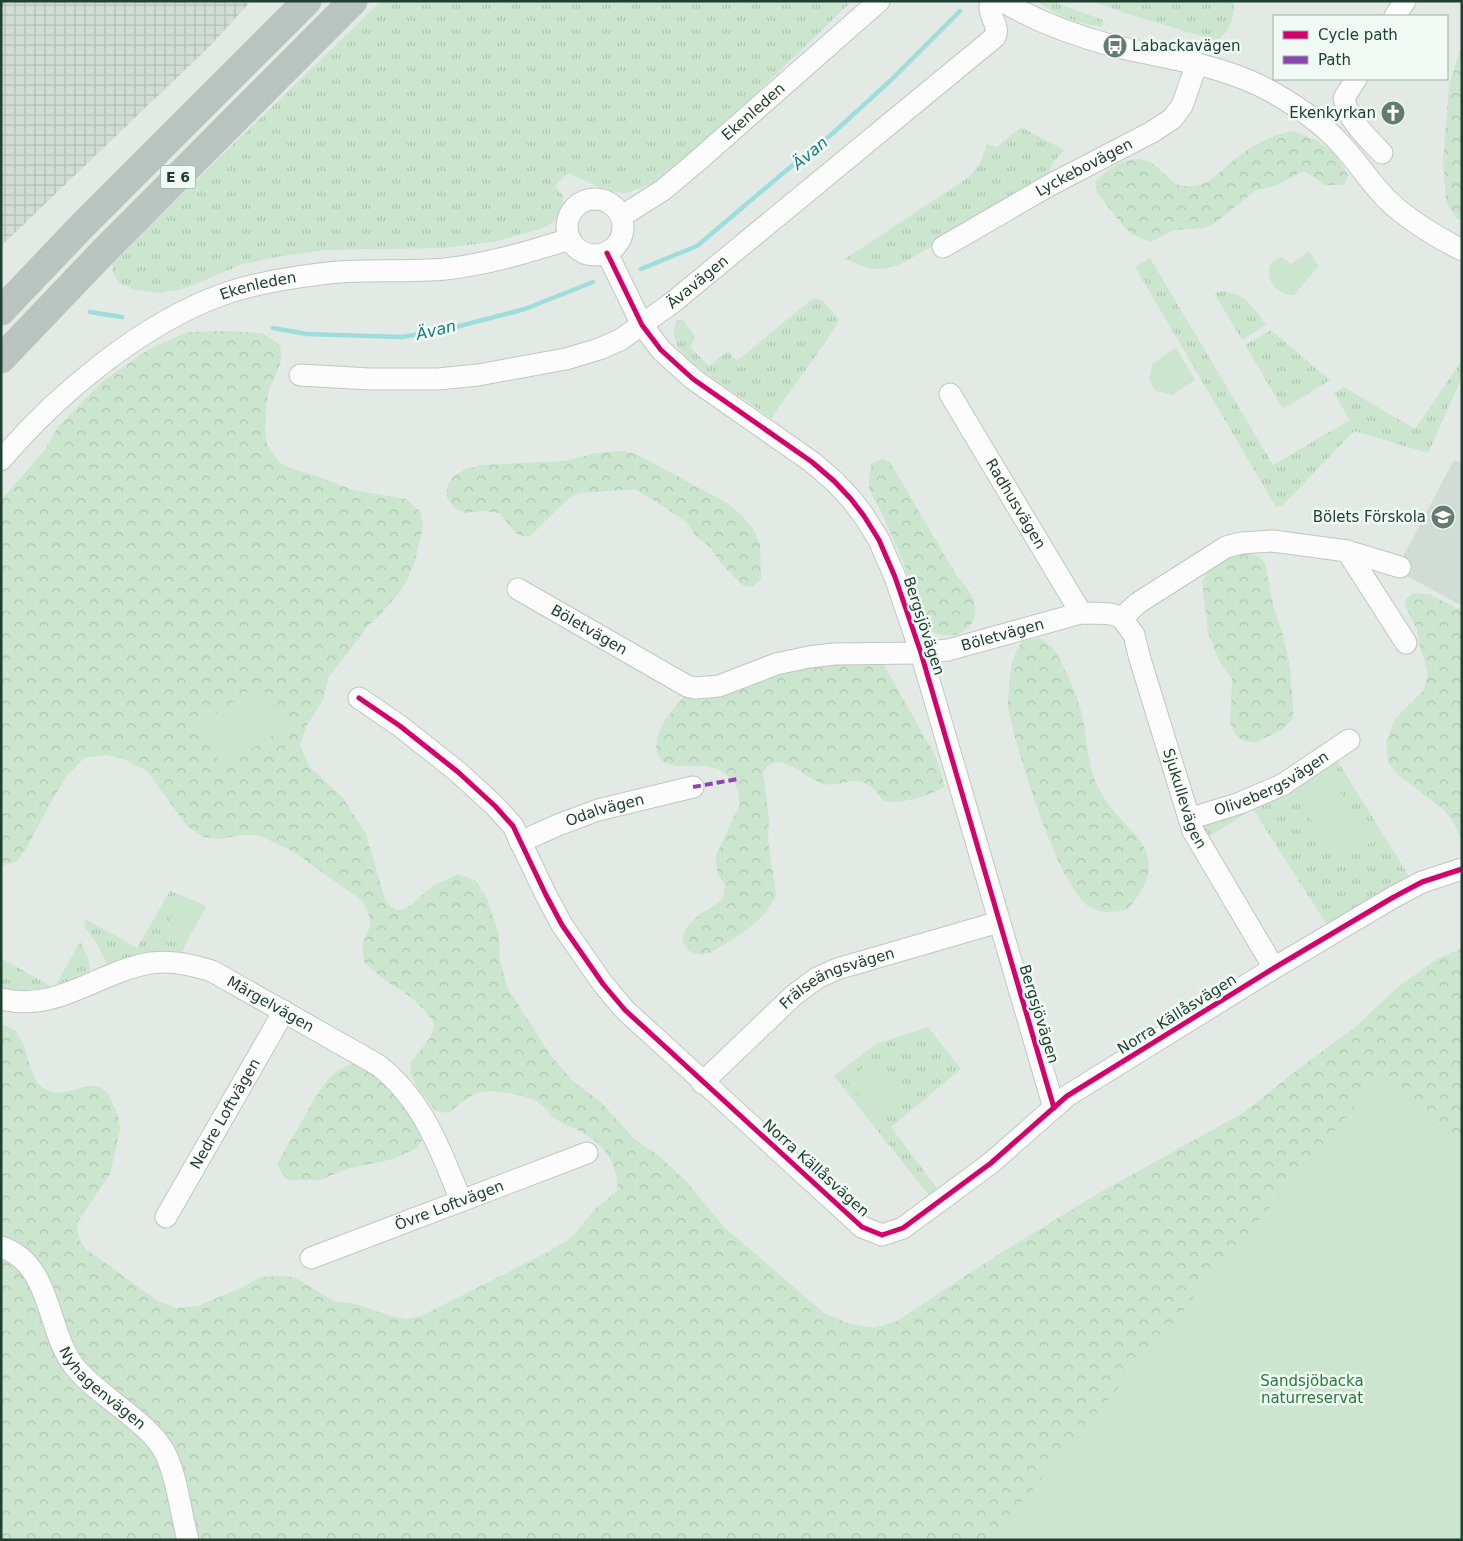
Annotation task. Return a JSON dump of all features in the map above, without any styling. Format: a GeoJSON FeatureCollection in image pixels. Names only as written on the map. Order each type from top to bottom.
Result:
{"type":"FeatureCollection","features":[{"type":"Feature","properties":{"kind":"highway","name":"E 6"},"geometry":{"type":"LineString","coordinates":[[1,311],[88,220],[307,1]]}},
{"type":"Feature","properties":{"kind":"highway","name":"E 6"},"geometry":{"type":"LineString","coordinates":[[1,359],[106,249],[353,1]]}},
{"type":"Feature","properties":{"kind":"street","name":"Ekenleden"},"geometry":{"type":"LineString","coordinates":[[622,216],[664,190],[879,1]]}},
{"type":"Feature","properties":{"kind":"street","name":"Ävavägen"},"geometry":{"type":"LineString","coordinates":[[300,375],[438,379],[478,375],[566,359],[599,349],[620,340],[672,303],[995,37],[997,33],[996,27],[989,9],[991,1]]}},
{"type":"Feature","properties":{"kind":"street"},"geometry":{"type":"LineString","coordinates":[[1002,1],[1040,20],[1091,39],[1115,46],[1197,63],[1241,77],[1273,92],[1298,107],[1333,136],[1381,194],[1397,209],[1462,250]]}},
{"type":"Feature","properties":{"kind":"street","name":"Lyckebovägen"},"geometry":{"type":"LineString","coordinates":[[943,247],[1050,185],[1152,132],[1172,119],[1182,106],[1197,63]]}},
{"type":"Feature","properties":{"kind":"street"},"geometry":{"type":"LineString","coordinates":[[1355,80],[1344,98],[1348,114],[1359,129],[1382,153]]}},
{"type":"Feature","properties":{"kind":"street"},"geometry":{"type":"LineString","coordinates":[[589,199],[605,200],[618,209],[622,216],[624,224],[622,238],[607,253],[595,255],[583,252],[570,240],[567,222],[574,207],[582,202],[589,199]]}},
{"type":"Feature","properties":{"kind":"street","name":"Ekenleden"},"geometry":{"type":"LineString","coordinates":[[1,460],[50,408],[126,347],[172,319],[224,294],[261,284],[322,273],[361,270],[419,270],[478,265],[517,256],[570,240]]}},
{"type":"Feature","properties":{"kind":"street","name":"Bergsjövägen"},"geometry":{"type":"LineString","coordinates":[[607,253],[642,325],[661,350],[693,379],[812,462],[834,481],[864,516],[879,540],[895,577],[921,653],[1054,1108]]}},
{"type":"Feature","properties":{"kind":"street","name":"Radhusvägen"},"geometry":{"type":"LineString","coordinates":[[950,394],[1081,613]]}},
{"type":"Feature","properties":{"kind":"street"},"geometry":{"type":"LineString","coordinates":[[1122,618],[1138,603],[1226,547],[1241,543],[1274,541],[1347,551],[1400,567]]}},
{"type":"Feature","properties":{"kind":"street"},"geometry":{"type":"LineString","coordinates":[[1347,551],[1406,644]]}},
{"type":"Feature","properties":{"kind":"street","name":"Böletvägen"},"geometry":{"type":"LineString","coordinates":[[518,589],[686,686],[695,688],[719,686],[752,672],[792,660],[834,654],[921,653],[966,646],[1081,613],[1108,613],[1122,618]]}},
{"type":"Feature","properties":{"kind":"street","name":"Sjukullevägen"},"geometry":{"type":"LineString","coordinates":[[1122,618],[1134,635],[1193,831],[1274,968]]}},
{"type":"Feature","properties":{"kind":"street","name":"Norra Källåsvägen"},"geometry":{"type":"LineString","coordinates":[[359,698],[400,726],[458,772],[495,806],[513,826],[562,925],[603,984],[625,1010],[862,1227],[882,1235],[903,1228],[991,1163],[1067,1096],[1274,968],[1392,898],[1422,882],[1462,870]]}},
{"type":"Feature","properties":{"kind":"street","name":"Olivebergsvägen"},"geometry":{"type":"LineString","coordinates":[[1189,819],[1240,803],[1282,785],[1348,740]]}},
{"type":"Feature","properties":{"kind":"street","name":"Odalvägen"},"geometry":{"type":"LineString","coordinates":[[520,842],[598,810],[693,787]]}},
{"type":"Feature","properties":{"kind":"street","name":"Frälseängsvägen"},"geometry":{"type":"LineString","coordinates":[[702,1082],[794,995],[817,978],[837,969],[999,922]]}},
{"type":"Feature","properties":{"kind":"street","name":"Märgelvägen"},"geometry":{"type":"LineString","coordinates":[[1,999],[18,1002],[50,998],[73,992],[129,969],[151,964],[172,962],[190,964],[212,971],[378,1065],[398,1082],[416,1105],[430,1128],[461,1201]]}},
{"type":"Feature","properties":{"kind":"street","name":"Nedre Loftvägen"},"geometry":{"type":"LineString","coordinates":[[166,1217],[284,1011]]}},
{"type":"Feature","properties":{"kind":"street","name":"Övre Loftvägen"},"geometry":{"type":"LineString","coordinates":[[310,1258],[587,1153]]}},
{"type":"Feature","properties":{"kind":"street","name":"Nyhagenvägen"},"geometry":{"type":"LineString","coordinates":[[1,1247],[12,1250],[23,1260],[45,1293],[63,1348],[73,1366],[93,1387],[145,1428],[158,1441],[166,1454],[171,1469],[188,1540]]}},
{"type":"Feature","properties":{"kind":"shaded area"},"geometry":{"type":"Polygon","coordinates":[[[1,1],[251,1],[211,45],[1,246],[1,1]]]}},
{"type":"Feature","properties":{"kind":"shaded area","name":"Bölets Förskola"},"geometry":{"type":"Polygon","coordinates":[[[1454,460],[1462,463],[1462,606],[1396,570],[1454,460]]]}},
{"type":"Feature","properties":{"kind":"green space"},"geometry":{"type":"Polygon","coordinates":[[[381,1],[852,1],[696,152],[652,184],[626,193],[607,191],[568,173],[555,186],[563,196],[563,208],[555,221],[543,228],[497,241],[447,248],[325,250],[282,256],[243,264],[183,289],[160,293],[136,290],[119,283],[112,271],[113,261],[381,1]]]}},
{"type":"Feature","properties":{"kind":"green space"},"geometry":{"type":"Polygon","coordinates":[[[1037,1],[1051,1],[1103,20],[1103,27],[1068,18],[1053,12],[1037,1]]]}},
{"type":"Feature","properties":{"kind":"green space"},"geometry":{"type":"Polygon","coordinates":[[[1091,1],[1233,1],[1234,7],[1228,28],[1218,41],[1091,1]]]}},
{"type":"Feature","properties":{"kind":"green space"},"geometry":{"type":"Polygon","coordinates":[[[1462,44],[1462,221],[1456,218],[1446,201],[1443,162],[1449,86],[1462,44]]]}},
{"type":"Feature","properties":{"kind":"green space"},"geometry":{"type":"Polygon","coordinates":[[[1021,127],[1064,150],[1052,164],[1046,181],[903,263],[874,269],[845,259],[969,177],[980,163],[987,144],[997,147],[1021,127]]]}},
{"type":"Feature","properties":{"kind":"green space"},"geometry":{"type":"Polygon","coordinates":[[[1292,131],[1316,140],[1335,154],[1348,175],[1343,185],[1325,185],[1304,171],[1275,186],[1256,190],[1218,221],[1205,228],[1174,230],[1151,242],[1135,236],[1124,227],[1097,193],[1095,182],[1101,176],[1116,165],[1133,159],[1142,159],[1150,162],[1179,185],[1189,186],[1203,183],[1209,181],[1248,150],[1269,138],[1292,131]]]}},
{"type":"Feature","properties":{"kind":"green space"},"geometry":{"type":"Polygon","coordinates":[[[1309,251],[1319,266],[1294,295],[1279,291],[1270,279],[1270,266],[1274,260],[1282,257],[1291,264],[1309,251]]]}},
{"type":"Feature","properties":{"kind":"green space"},"geometry":{"type":"Polygon","coordinates":[[[1150,258],[1273,465],[1350,420],[1334,393],[1344,387],[1415,429],[1461,361],[1462,377],[1428,453],[1354,431],[1282,506],[1276,507],[1135,267],[1150,258]]]}},
{"type":"Feature","properties":{"kind":"green space"},"geometry":{"type":"Polygon","coordinates":[[[1225,291],[1245,299],[1266,325],[1242,340],[1214,293],[1225,291]]]}},
{"type":"Feature","properties":{"kind":"green space"},"geometry":{"type":"Polygon","coordinates":[[[812,299],[822,300],[839,320],[825,343],[771,418],[695,365],[682,353],[677,345],[674,328],[677,320],[684,321],[695,337],[690,347],[709,366],[728,351],[737,361],[812,299]]]}},
{"type":"Feature","properties":{"kind":"green space"},"geometry":{"type":"Polygon","coordinates":[[[1271,330],[1330,380],[1283,409],[1245,345],[1271,330]]]}},
{"type":"Feature","properties":{"kind":"green space"},"geometry":{"type":"Polygon","coordinates":[[[230,331],[262,333],[280,345],[282,358],[269,389],[265,427],[267,444],[279,462],[290,468],[353,490],[406,499],[420,511],[423,526],[415,561],[408,578],[399,593],[368,626],[328,678],[324,698],[307,725],[300,745],[309,766],[343,798],[366,834],[385,899],[391,907],[398,910],[404,909],[433,886],[458,874],[475,880],[487,898],[499,934],[500,960],[507,987],[551,1056],[573,1081],[602,1103],[634,1139],[658,1155],[685,1180],[724,1227],[824,1313],[850,1324],[875,1328],[897,1321],[988,1261],[1097,1194],[1243,1113],[1354,1028],[1398,987],[1437,959],[1462,948],[1462,1540],[1,1540],[1,1025],[11,1028],[18,1034],[34,1075],[39,1084],[47,1090],[58,1093],[94,1086],[100,1087],[108,1094],[118,1115],[120,1130],[110,1174],[77,1223],[79,1239],[86,1249],[158,1301],[177,1308],[198,1306],[243,1287],[261,1277],[278,1276],[294,1277],[335,1302],[352,1303],[406,1319],[421,1316],[548,1252],[572,1237],[596,1208],[618,1190],[615,1171],[608,1155],[603,1149],[590,1137],[554,1118],[542,1105],[535,1101],[512,1094],[487,1091],[464,1101],[448,1113],[436,1111],[418,1089],[410,1073],[411,1062],[429,1039],[435,1026],[420,1005],[382,978],[364,962],[362,944],[370,927],[370,920],[363,902],[294,852],[258,835],[241,835],[219,839],[203,837],[187,826],[147,771],[121,758],[105,755],[84,758],[66,777],[26,849],[17,861],[1,866],[1,500],[44,451],[58,427],[103,381],[149,349],[188,332],[230,331]]]}},
{"type":"Feature","properties":{"kind":"green space"},"geometry":{"type":"Polygon","coordinates":[[[1176,348],[1195,380],[1172,395],[1156,391],[1149,380],[1152,364],[1176,348]]]}},
{"type":"Feature","properties":{"kind":"green space"},"geometry":{"type":"Polygon","coordinates":[[[621,451],[636,454],[729,504],[754,530],[760,545],[761,579],[752,587],[742,585],[720,562],[710,547],[696,536],[686,522],[637,490],[579,493],[568,499],[529,537],[518,535],[499,513],[481,511],[466,513],[454,508],[446,496],[448,484],[454,476],[466,469],[481,465],[565,461],[596,453],[621,451]]]}},
{"type":"Feature","properties":{"kind":"green space"},"geometry":{"type":"Polygon","coordinates":[[[883,459],[890,462],[955,573],[972,596],[975,614],[972,622],[960,633],[944,635],[936,633],[928,629],[921,619],[902,560],[870,489],[869,477],[872,463],[883,459]]]}},
{"type":"Feature","properties":{"kind":"green space"},"geometry":{"type":"Polygon","coordinates":[[[1246,552],[1257,556],[1265,563],[1273,605],[1289,661],[1293,704],[1293,719],[1281,730],[1255,743],[1242,740],[1234,733],[1230,722],[1232,679],[1219,661],[1208,633],[1202,582],[1206,574],[1219,562],[1237,553],[1246,552]]]}},
{"type":"Feature","properties":{"kind":"green space"},"geometry":{"type":"Polygon","coordinates":[[[1413,593],[1429,594],[1462,611],[1462,842],[1454,823],[1444,810],[1397,774],[1388,762],[1386,742],[1395,719],[1423,691],[1428,673],[1417,630],[1406,607],[1405,600],[1413,593]]]}},
{"type":"Feature","properties":{"kind":"green space"},"geometry":{"type":"Polygon","coordinates":[[[1038,638],[1048,644],[1055,652],[1072,686],[1083,719],[1091,766],[1100,791],[1114,812],[1140,841],[1148,859],[1148,873],[1144,887],[1127,910],[1099,911],[1090,907],[1078,895],[1065,874],[1052,846],[1028,782],[1012,725],[1008,700],[1011,668],[1018,648],[1022,641],[1038,638]]]}},
{"type":"Feature","properties":{"kind":"green space"},"geometry":{"type":"Polygon","coordinates":[[[881,660],[936,757],[945,787],[915,799],[883,801],[874,790],[863,782],[854,781],[829,785],[818,782],[783,763],[775,762],[771,764],[763,773],[769,817],[768,840],[776,895],[767,911],[740,935],[710,953],[700,955],[689,951],[682,942],[687,927],[697,917],[723,899],[725,886],[718,874],[715,857],[740,804],[733,780],[719,769],[705,766],[675,766],[663,762],[656,751],[657,737],[664,721],[685,695],[745,672],[881,660]]]}},
{"type":"Feature","properties":{"kind":"green space"},"geometry":{"type":"Polygon","coordinates":[[[260,684],[286,726],[224,768],[196,727],[260,684]]]}},
{"type":"Feature","properties":{"kind":"green space"},"geometry":{"type":"Polygon","coordinates":[[[1335,757],[1409,876],[1364,901],[1327,925],[1253,809],[1205,839],[1200,829],[1202,820],[1335,757]]]}},
{"type":"Feature","properties":{"kind":"green space"},"geometry":{"type":"Polygon","coordinates":[[[1328,772],[1372,842],[1338,863],[1294,793],[1328,772]]]}},
{"type":"Feature","properties":{"kind":"green space"},"geometry":{"type":"Polygon","coordinates":[[[170,891],[183,896],[167,925],[189,937],[182,952],[164,952],[108,966],[97,944],[84,926],[86,919],[137,948],[170,891]]]}},
{"type":"Feature","properties":{"kind":"green space"},"geometry":{"type":"Polygon","coordinates":[[[183,896],[207,906],[189,937],[167,925],[183,896]]]}},
{"type":"Feature","properties":{"kind":"green space"},"geometry":{"type":"Polygon","coordinates":[[[80,942],[89,962],[90,969],[88,974],[77,981],[56,985],[80,942]]]}},
{"type":"Feature","properties":{"kind":"green space"},"geometry":{"type":"Polygon","coordinates":[[[1,958],[52,987],[32,993],[1,989],[1,958]]]}},
{"type":"Feature","properties":{"kind":"green space"},"geometry":{"type":"Polygon","coordinates":[[[928,1027],[961,1069],[891,1127],[939,1191],[931,1198],[834,1076],[876,1044],[928,1027]]]}},
{"type":"Feature","properties":{"kind":"green space"},"geometry":{"type":"Polygon","coordinates":[[[359,1063],[376,1072],[409,1112],[422,1140],[417,1148],[394,1159],[346,1169],[321,1180],[287,1180],[277,1165],[318,1094],[336,1072],[346,1066],[359,1063]]]}},
{"type":"Feature","properties":{"kind":"green space"},"geometry":{"type":"Polygon","coordinates":[[[868,1065],[877,1077],[897,1079],[897,1094],[873,1114],[846,1079],[868,1065]]]}},
{"type":"Feature","properties":{"kind":"green space","name":"Sandsjöbacka naturreservat"},"geometry":{"type":"Polygon","coordinates":[[[1382,1074],[1462,1150],[1462,1540],[990,1540],[1382,1074]]]}},
{"type":"Feature","properties":{"kind":"waterway","name":"Ävan"},"geometry":{"type":"LineString","coordinates":[[641,269],[697,246],[832,134],[890,81],[960,11]]}},
{"type":"Feature","properties":{"kind":"waterway","name":"Ävan"},"geometry":{"type":"LineString","coordinates":[[273,328],[307,334],[402,337],[448,329],[525,309],[593,282]]}},
{"type":"Feature","properties":{"kind":"waterway","name":"Ävan"},"geometry":{"type":"LineString","coordinates":[[90,312],[122,317]]}},
{"type":"Feature","properties":{"kind":"marked path"},"geometry":{"type":"LineString","coordinates":[[693,787],[738,779]]}},
{"type":"Feature","properties":{"kind":"cycle path"},"geometry":{"type":"LineString","coordinates":[[607,253],[642,325],[661,350],[693,379],[812,462],[834,481],[864,516],[879,540],[895,577],[921,653],[1054,1108]]}},
{"type":"Feature","properties":{"kind":"cycle path"},"geometry":{"type":"LineString","coordinates":[[359,698],[400,726],[458,772],[495,806],[513,826],[562,925],[603,984],[625,1010],[862,1227],[882,1235],[903,1228],[991,1163],[1067,1096],[1274,968],[1392,898],[1422,882],[1462,869]]}},
{"type":"Feature","properties":{"kind":"place","name":"Labackavägen"},"geometry":{"type":"Point","coordinates":[1115,46]}},
{"type":"Feature","properties":{"kind":"place","name":"Ekenkyrkan"},"geometry":{"type":"Point","coordinates":[1393,113]}},
{"type":"Feature","properties":{"kind":"place","name":"Bölets Förskola"},"geometry":{"type":"Point","coordinates":[1443,517]}}]}
